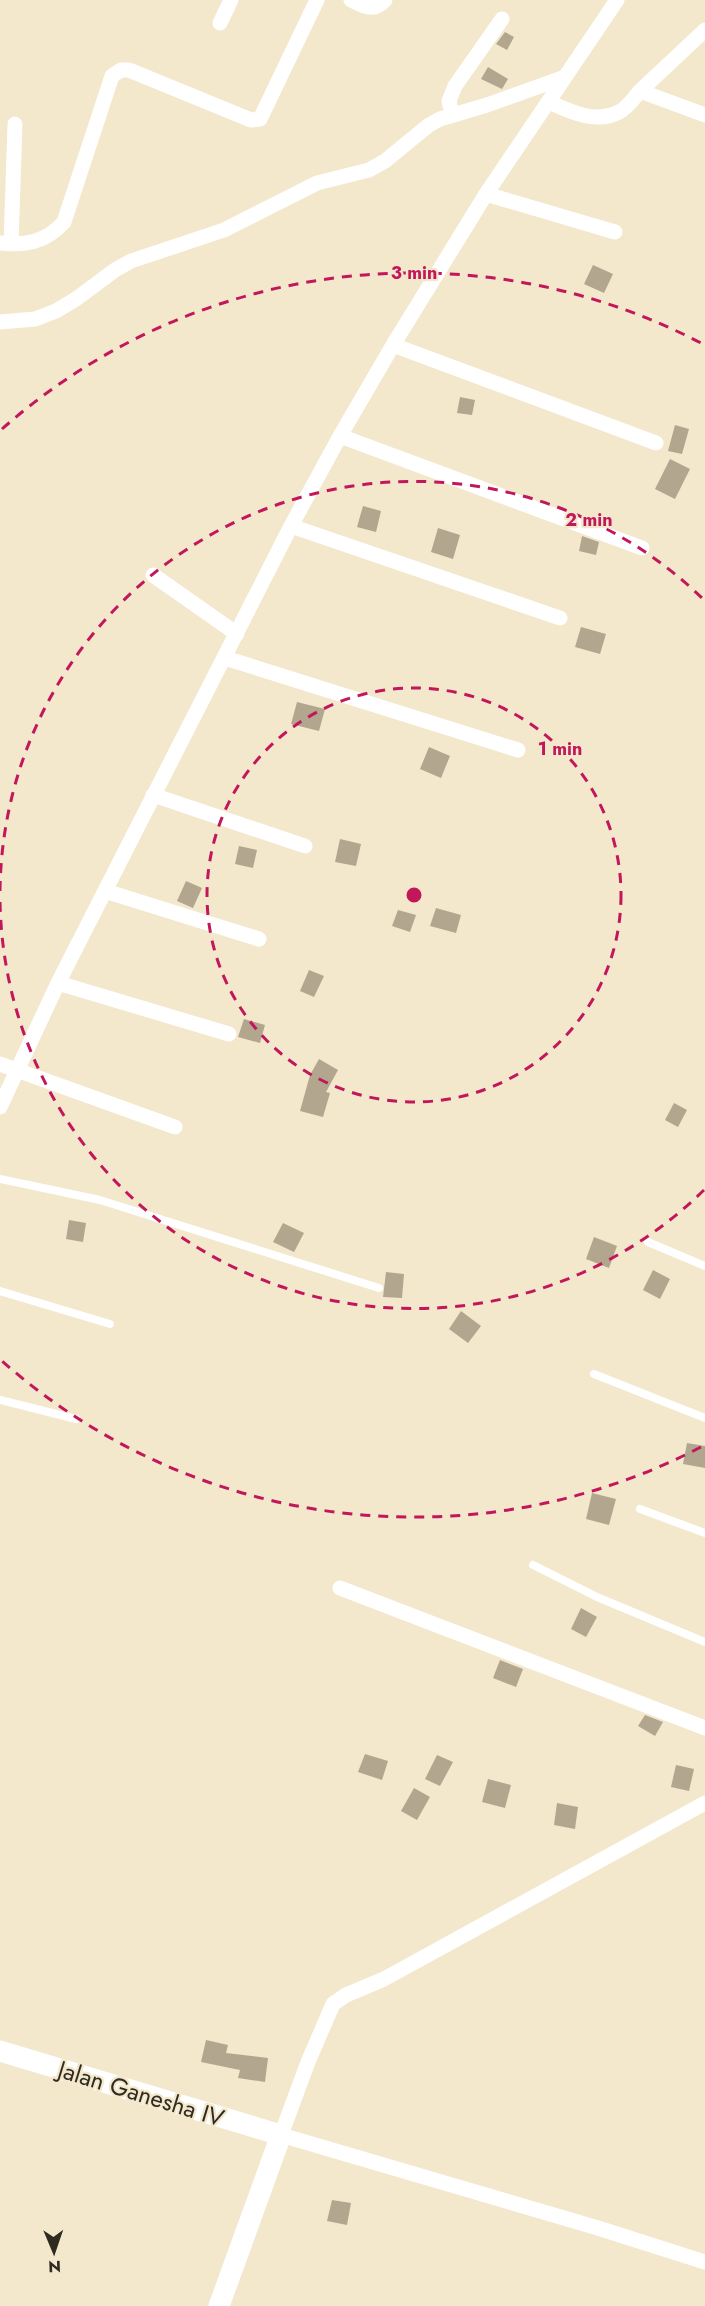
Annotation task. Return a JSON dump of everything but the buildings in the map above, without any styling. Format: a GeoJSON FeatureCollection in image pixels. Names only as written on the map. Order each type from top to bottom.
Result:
{"type":"FeatureCollection","features":[{"type":"Feature","properties":{"kind":"street"},"geometry":{"type":"LineString","coordinates":[[220,23],[231,0]]}},
{"type":"Feature","properties":{"kind":"street"},"geometry":{"type":"LineString","coordinates":[[15,124],[6,243],[27,244],[55,232],[64,222],[112,76],[116,72],[129,70],[251,120],[260,119],[317,0]]}},
{"type":"Feature","properties":{"kind":"street"},"geometry":{"type":"LineString","coordinates":[[351,0],[372,8],[379,7],[385,0]]}},
{"type":"Feature","properties":{"kind":"street"},"geometry":{"type":"LineString","coordinates":[[0,1107],[58,982],[291,526],[340,436],[486,194],[617,0]]}},
{"type":"Feature","properties":{"kind":"street"},"geometry":{"type":"LineString","coordinates":[[452,115],[449,101],[455,86],[502,19]]}},
{"type":"Feature","properties":{"kind":"street"},"geometry":{"type":"LineString","coordinates":[[549,102],[575,114],[601,118],[621,112],[705,30]]}},
{"type":"Feature","properties":{"kind":"street"},"geometry":{"type":"LineString","coordinates":[[0,322],[35,319],[56,311],[131,261],[224,230],[317,183],[369,170],[385,161],[429,125],[452,115],[565,77]]}},
{"type":"Feature","properties":{"kind":"street"},"geometry":{"type":"LineString","coordinates":[[640,91],[705,115]]}},
{"type":"Feature","properties":{"kind":"street"},"geometry":{"type":"LineString","coordinates":[[486,194],[615,232]]}},
{"type":"Feature","properties":{"kind":"street"},"geometry":{"type":"LineString","coordinates":[[393,345],[656,443]]}},
{"type":"Feature","properties":{"kind":"street"},"geometry":{"type":"LineString","coordinates":[[340,436],[642,548]]}},
{"type":"Feature","properties":{"kind":"street"},"geometry":{"type":"LineString","coordinates":[[291,526],[560,618]]}},
{"type":"Feature","properties":{"kind":"street"},"geometry":{"type":"LineString","coordinates":[[153,575],[237,634]]}},
{"type":"Feature","properties":{"kind":"street"},"geometry":{"type":"LineString","coordinates":[[225,658],[518,750]]}},
{"type":"Feature","properties":{"kind":"street"},"geometry":{"type":"LineString","coordinates":[[153,795],[305,846]]}},
{"type":"Feature","properties":{"kind":"street"},"geometry":{"type":"LineString","coordinates":[[105,891],[259,939]]}},
{"type":"Feature","properties":{"kind":"street"},"geometry":{"type":"LineString","coordinates":[[58,982],[229,1034]]}},
{"type":"Feature","properties":{"kind":"street"},"geometry":{"type":"LineString","coordinates":[[0,1064],[176,1127]]}},
{"type":"Feature","properties":{"kind":"street"},"geometry":{"type":"LineString","coordinates":[[340,1588],[705,1728]]}},
{"type":"Feature","properties":{"kind":"street"},"geometry":{"type":"LineString","coordinates":[[219,2306],[322,2025],[337,2000],[384,1979],[705,1803]]}},
{"type":"Feature","properties":{"kind":"street","name":"Jalan Ganesha IV"},"geometry":{"type":"LineString","coordinates":[[0,2051],[281,2135]]}},
{"type":"Feature","properties":{"kind":"street"},"geometry":{"type":"LineString","coordinates":[[281,2135],[598,2228],[705,2262]]}},
{"type":"Feature","properties":{"kind":"lane"},"geometry":{"type":"LineString","coordinates":[[0,1179],[100,1200],[379,1288]]}},
{"type":"Feature","properties":{"kind":"lane"},"geometry":{"type":"LineString","coordinates":[[648,1242],[705,1266]]}},
{"type":"Feature","properties":{"kind":"lane"},"geometry":{"type":"LineString","coordinates":[[0,1292],[110,1324]]}},
{"type":"Feature","properties":{"kind":"lane"},"geometry":{"type":"LineString","coordinates":[[594,1374],[705,1418]]}},
{"type":"Feature","properties":{"kind":"lane"},"geometry":{"type":"LineString","coordinates":[[0,1400],[76,1419]]}},
{"type":"Feature","properties":{"kind":"lane"},"geometry":{"type":"LineString","coordinates":[[640,1509],[705,1533]]}},
{"type":"Feature","properties":{"kind":"lane"},"geometry":{"type":"LineString","coordinates":[[532,1565],[597,1597],[705,1642]]}}]}
